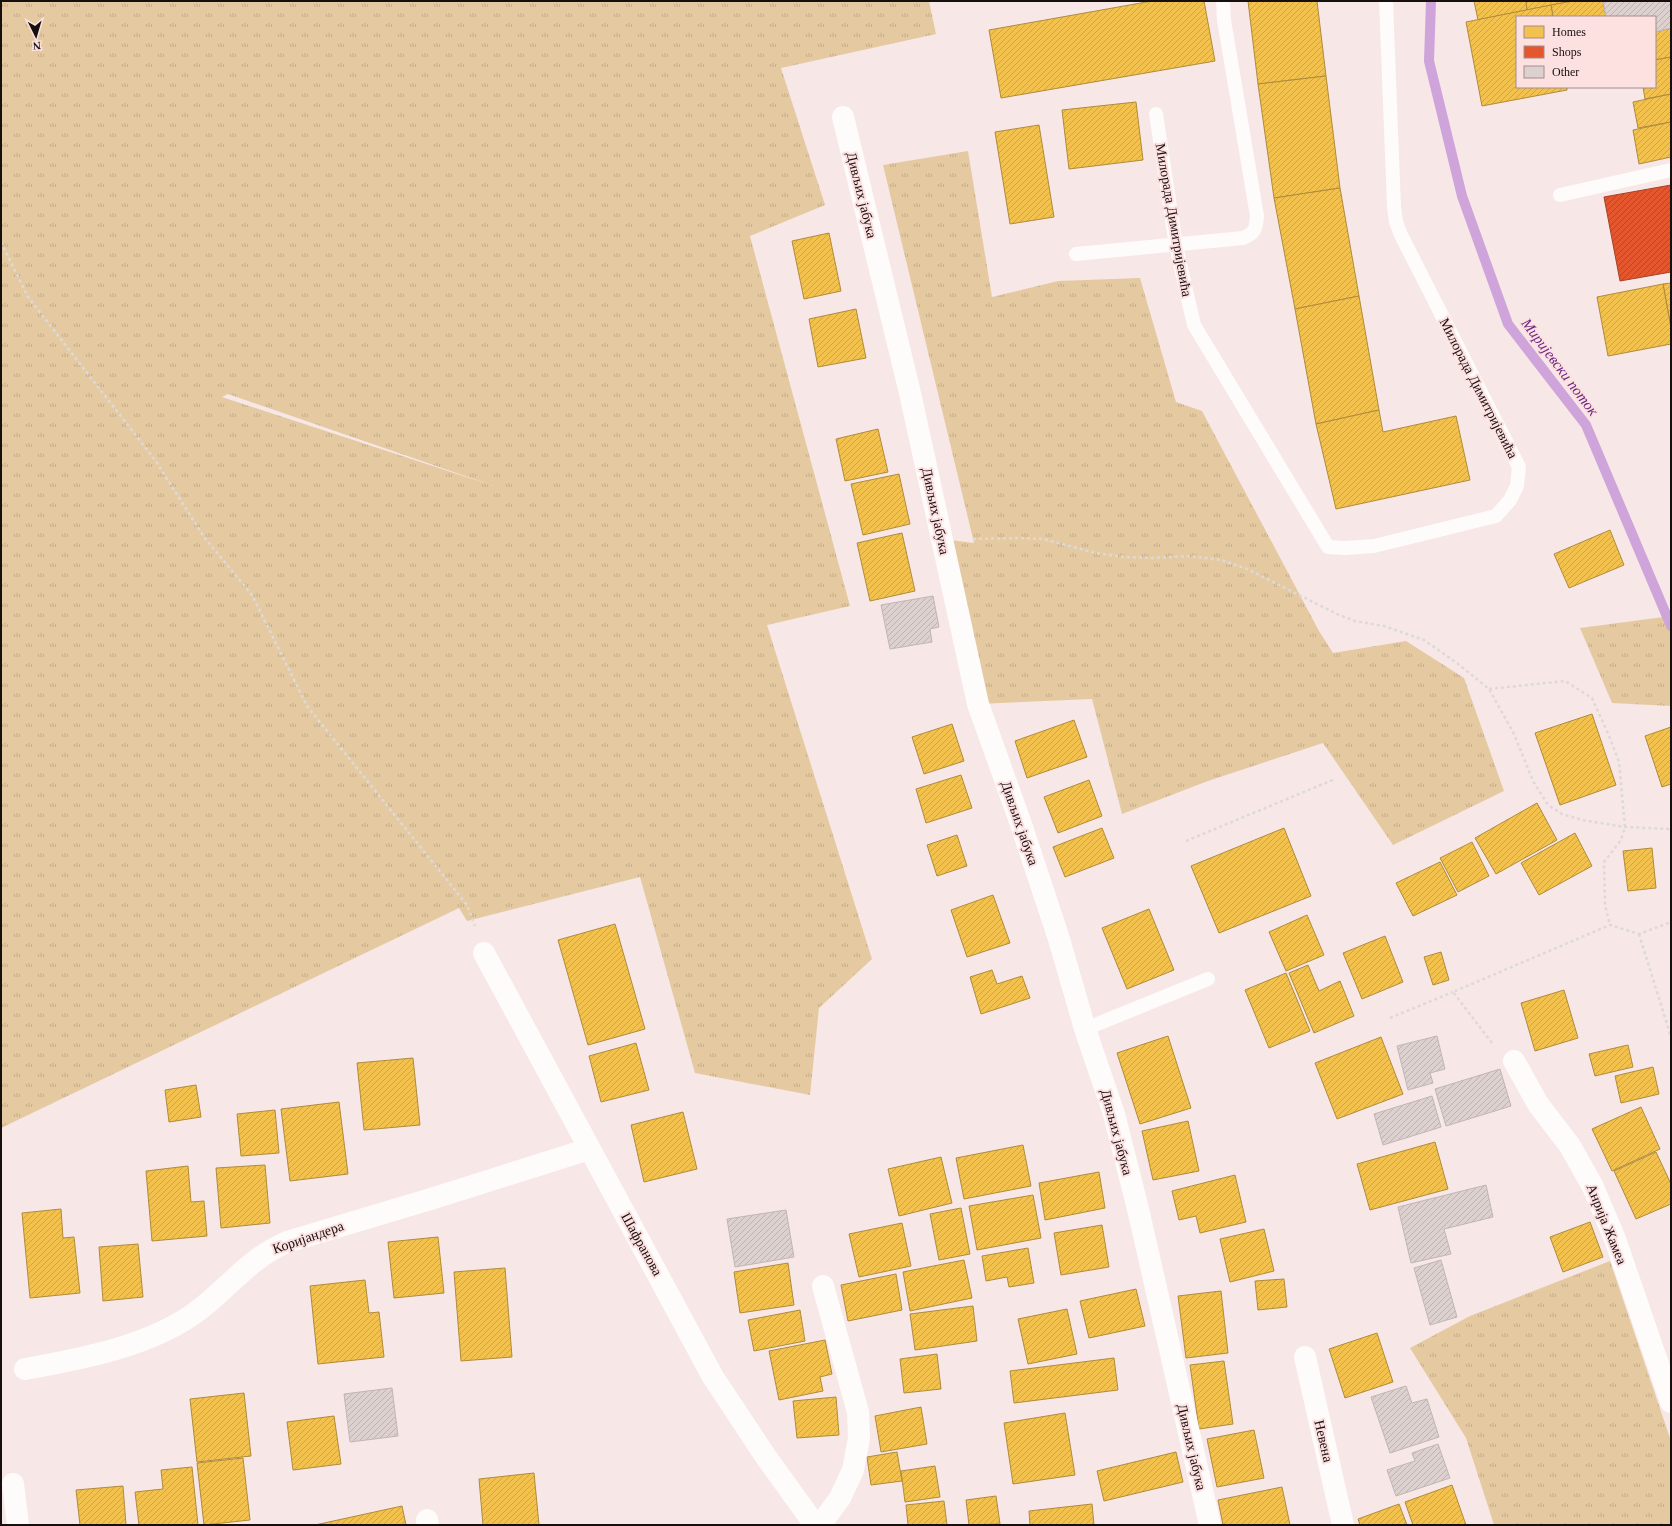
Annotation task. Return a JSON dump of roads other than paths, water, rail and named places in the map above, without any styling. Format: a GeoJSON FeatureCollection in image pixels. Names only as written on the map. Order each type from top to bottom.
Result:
{"type":"FeatureCollection","features":[{"type":"Feature","properties":{"kind":"street","name":"Дивљих јабука"},"geometry":{"type":"LineString","coordinates":[[843,117],[910,393],[978,704],[1022,827],[1059,939],[1085,1029],[1114,1114],[1138,1210],[1210,1525]]}},
{"type":"Feature","properties":{"kind":"street","name":"Шафранова"},"geometry":{"type":"LineString","coordinates":[[484,953],[713,1377],[766,1458],[815,1525]]}},
{"type":"Feature","properties":{"kind":"street","name":"Анрија Жамеа"},"geometry":{"type":"LineString","coordinates":[[1514,1061],[1538,1104],[1570,1146],[1593,1187],[1615,1239],[1671,1402]]}},
{"type":"Feature","properties":{"kind":"street","name":"Коријандера"},"geometry":{"type":"LineString","coordinates":[[25,1369],[84,1358],[152,1336],[180,1322],[199,1310],[250,1264],[270,1250],[288,1242],[589,1149]]}},
{"type":"Feature","properties":{"kind":"street"},"geometry":{"type":"LineString","coordinates":[[820,1525],[840,1498],[853,1470],[859,1438],[858,1412],[823,1286]]}},
{"type":"Feature","properties":{"kind":"street","name":"Невена"},"geometry":{"type":"LineString","coordinates":[[1305,1357],[1344,1525]]}},
{"type":"Feature","properties":{"kind":"street"},"geometry":{"type":"LineString","coordinates":[[13,1484],[18,1525]]}},
{"type":"Feature","properties":{"kind":"lane"},"geometry":{"type":"LineString","coordinates":[[1076,254],[1176,246],[1243,238],[1252,234],[1257,225],[1257,216],[1224,20],[1223,1]]}},
{"type":"Feature","properties":{"kind":"lane","name":"Милорада Димитријевића"},"geometry":{"type":"LineString","coordinates":[[1156,114],[1176,246],[1194,325],[1328,547],[1345,548],[1374,546],[1496,516],[1510,500],[1517,486],[1519,467],[1396,222],[1394,207],[1386,1]]}},
{"type":"Feature","properties":{"kind":"lane"},"geometry":{"type":"LineString","coordinates":[[1560,195],[1671,170]]}},
{"type":"Feature","properties":{"kind":"lane"},"geometry":{"type":"LineString","coordinates":[[1085,1029],[1208,979]]}},
{"type":"Feature","properties":{"kind":"waterway","name":"Миријевски поток"},"geometry":{"type":"LineString","coordinates":[[1431,1],[1429,61],[1462,196],[1508,324],[1586,425],[1671,626]]}}]}
